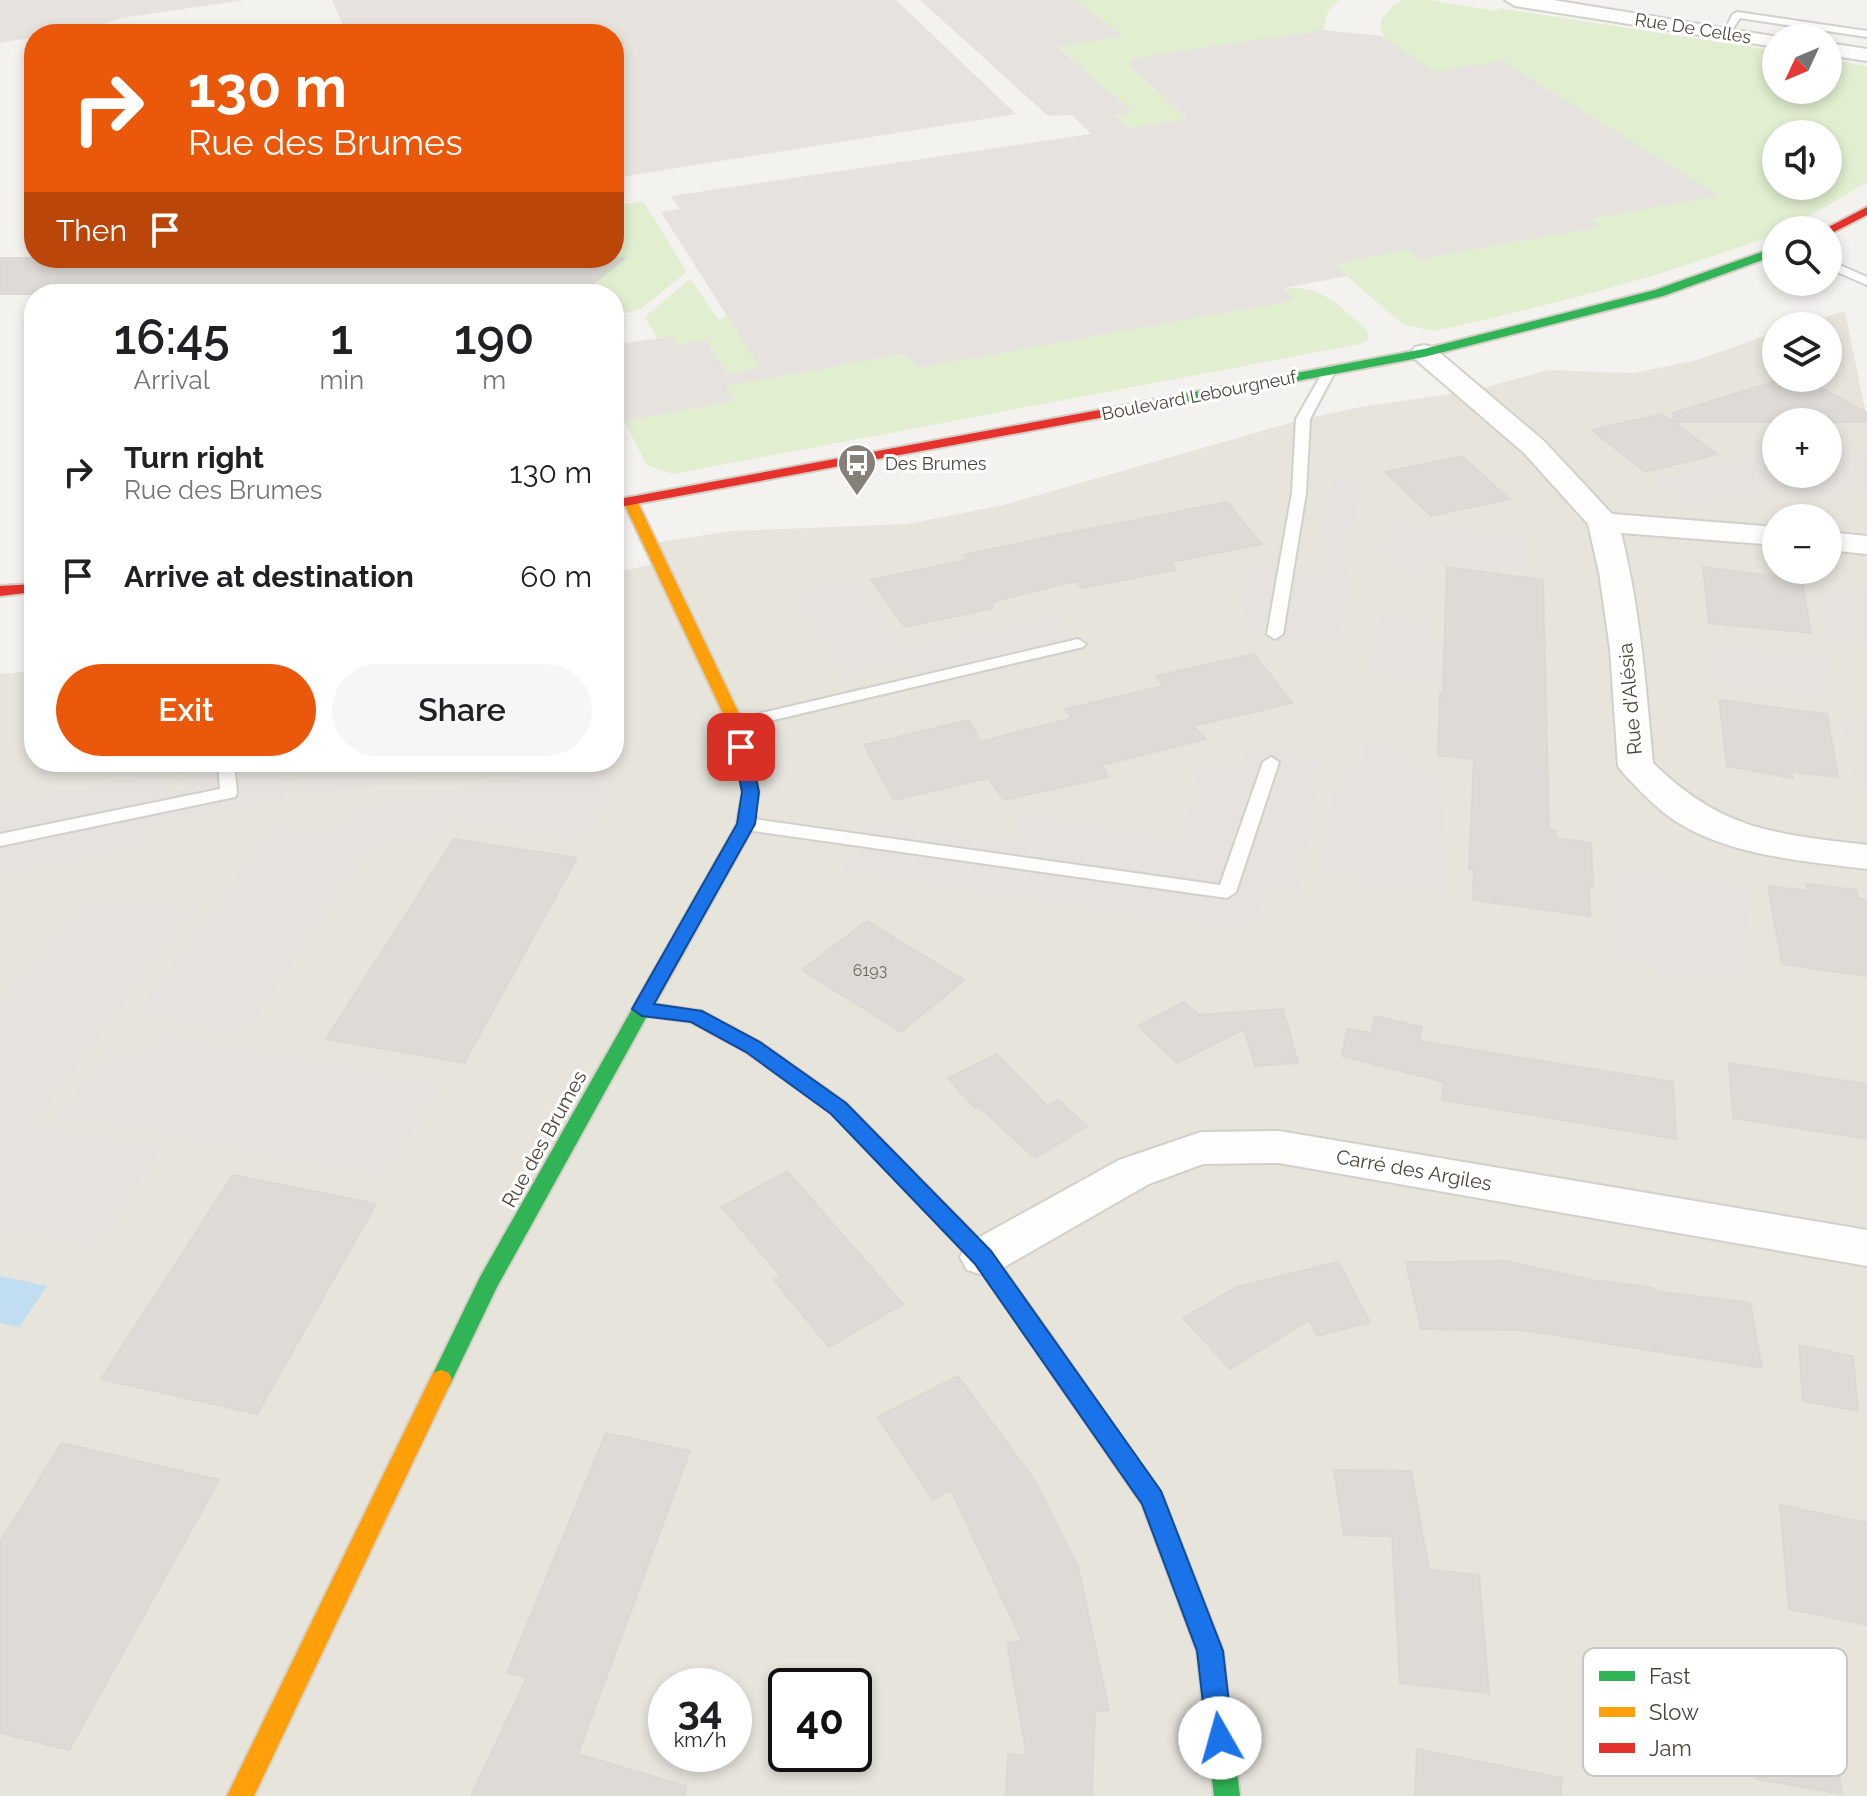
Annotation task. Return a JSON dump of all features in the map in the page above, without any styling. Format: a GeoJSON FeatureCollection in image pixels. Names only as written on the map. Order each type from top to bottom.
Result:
{"type":"FeatureCollection","features":[{"type":"Feature","properties":{"kind":"street","name":"Rue De Celles"},"geometry":{"type":"LineString","coordinates":[[1515,0],[1762,39]]}},
{"type":"Feature","properties":{"kind":"street"},"geometry":{"type":"LineString","coordinates":[[1842,51],[1862,55]]}},
{"type":"Feature","properties":{"kind":"street"},"geometry":{"type":"LineString","coordinates":[[1842,223],[1867,210]]}},
{"type":"Feature","properties":{"kind":"street","name":"Boulevard Lebourgneuf"},"geometry":{"type":"LineString","coordinates":[[624,502],[1424,353],[1659,293],[1762,256]]}},
{"type":"Feature","properties":{"kind":"street","name":"Rue d'Alésia"},"geometry":{"type":"LineString","coordinates":[[1424,353],[1534,447],[1603,522],[1615,572],[1626,649],[1636,766],[1667,797],[1705,821],[1750,838],[1867,857]]}},
{"type":"Feature","properties":{"kind":"street","name":"Rue des Brumes"},"geometry":{"type":"LineString","coordinates":[[240,1796],[488,1283],[746,824],[751,792],[736,724],[624,506]]}},
{"type":"Feature","properties":{"kind":"street"},"geometry":{"type":"LineString","coordinates":[[1603,522],[1762,535]]}},
{"type":"Feature","properties":{"kind":"street"},"geometry":{"type":"LineString","coordinates":[[1842,542],[1867,545]]}},
{"type":"Feature","properties":{"kind":"street"},"geometry":{"type":"LineString","coordinates":[[0,591],[24,589]]}},
{"type":"Feature","properties":{"kind":"street"},"geometry":{"type":"LineString","coordinates":[[642,1009],[695,1016],[753,1047],[839,1108],[983,1257],[1152,1499],[1210,1651],[1227,1796]]}},
{"type":"Feature","properties":{"kind":"street","name":"Carré des Argiles"},"geometry":{"type":"LineString","coordinates":[[983,1257],[1134,1172],[1201,1148],[1232,1147],[1279,1147],[1867,1248]]}},
{"type":"Feature","properties":{"kind":"lane"},"geometry":{"type":"LineString","coordinates":[[1726,33],[1737,15],[1867,34]]}},
{"type":"Feature","properties":{"kind":"lane"},"geometry":{"type":"LineString","coordinates":[[1842,270],[1867,281]]}},
{"type":"Feature","properties":{"kind":"lane"},"geometry":{"type":"LineString","coordinates":[[1275,634],[1299,493],[1303,419],[1330,370]]}},
{"type":"Feature","properties":{"kind":"lane"},"geometry":{"type":"LineString","coordinates":[[736,724],[1078,644]]}},
{"type":"Feature","properties":{"kind":"lane"},"geometry":{"type":"LineString","coordinates":[[746,824],[1227,892],[1271,762]]}},
{"type":"Feature","properties":{"kind":"lane"},"geometry":{"type":"LineString","coordinates":[[0,840],[229,793],[227,772]]}},
{"type":"Feature","properties":{"kind":"shaded area"},"geometry":{"type":"Polygon","coordinates":[[[0,0],[245,0],[121,18],[102,24],[24,24],[24,39],[0,43],[0,0]]]}},
{"type":"Feature","properties":{"kind":"shaded area"},"geometry":{"type":"Polygon","coordinates":[[[332,0],[896,0],[1016,114],[624,176],[624,24],[343,24],[332,0]]]}},
{"type":"Feature","properties":{"kind":"shaded area"},"geometry":{"type":"Polygon","coordinates":[[[920,0],[1076,0],[1123,36],[1058,47],[1133,112],[1114,115],[1129,128],[1188,119],[1129,63],[1154,55],[1323,30],[1382,36],[1433,71],[1503,61],[1719,196],[1590,219],[1600,227],[1419,259],[1407,250],[1334,264],[1348,276],[1284,288],[1296,300],[917,368],[905,354],[726,386],[735,401],[624,421],[624,343],[672,336],[678,345],[706,340],[727,374],[760,368],[661,212],[680,209],[671,196],[1091,134],[1072,115],[1048,116],[920,0]]]}},
{"type":"Feature","properties":{"kind":"shaded area"},"geometry":{"type":"Polygon","coordinates":[[[1845,311],[1867,419],[1867,1796],[0,1796],[0,674],[24,672],[24,772],[624,772],[624,571],[657,563],[648,544],[730,531],[908,524],[1004,505],[1303,419],[1365,406],[1472,391],[1549,370],[1634,373],[1697,360],[1762,337],[1762,392],[1842,392],[1842,312],[1845,311]]]}},
{"type":"Feature","properties":{"kind":"shaded area"},"geometry":{"type":"Polygon","coordinates":[[[1842,443],[1855,452],[1863,450],[1867,453],[1867,490],[1803,504],[1782,488],[1842,488],[1842,443]]]}},
{"type":"Feature","properties":{"kind":"shaded area"},"geometry":{"type":"Polygon","coordinates":[[[1762,453],[1762,488],[1782,488],[1691,508],[1649,477],[1762,453]]]}},
{"type":"Feature","properties":{"kind":"shaded area"},"geometry":{"type":"Polygon","coordinates":[[[1332,473],[1363,476],[1340,646],[1238,633],[1250,565],[1316,575],[1332,473]]]}},
{"type":"Feature","properties":{"kind":"shaded area"},"geometry":{"type":"Polygon","coordinates":[[[1384,518],[1523,535],[1522,573],[1432,562],[1430,577],[1382,571],[1384,554],[1376,553],[1384,518]]]}},
{"type":"Feature","properties":{"kind":"shaded area"},"geometry":{"type":"Polygon","coordinates":[[[856,579],[902,648],[1055,613],[1084,653],[925,689],[907,661],[840,677],[789,591],[856,579]]]}},
{"type":"Feature","properties":{"kind":"shaded area"},"geometry":{"type":"Polygon","coordinates":[[[1816,584],[1867,590],[1867,643],[1825,638],[1816,584]]]}},
{"type":"Feature","properties":{"kind":"shaded area"},"geometry":{"type":"Polygon","coordinates":[[[1379,614],[1427,619],[1426,639],[1542,653],[1542,695],[1371,675],[1373,654],[1364,653],[1366,631],[1377,632],[1379,614]]]}},
{"type":"Feature","properties":{"kind":"shaded area"},"geometry":{"type":"Polygon","coordinates":[[[1708,644],[1826,658],[1834,700],[1713,685],[1708,644]]]}},
{"type":"Feature","properties":{"kind":"shaded area"},"geometry":{"type":"Polygon","coordinates":[[[1839,715],[1867,718],[1867,789],[1854,788],[1839,715]]]}},
{"type":"Feature","properties":{"kind":"shaded area"},"geometry":{"type":"Polygon","coordinates":[[[1363,741],[1420,750],[1419,770],[1448,775],[1443,896],[1403,889],[1402,895],[1359,889],[1359,879],[1322,875],[1334,760],[1361,763],[1363,741]]]}},
{"type":"Feature","properties":{"kind":"shaded area"},"geometry":{"type":"Polygon","coordinates":[[[1244,748],[1326,757],[1300,894],[1265,887],[1258,936],[840,873],[867,820],[1012,841],[1023,813],[1179,838],[1198,763],[1238,769],[1244,748]]]}},
{"type":"Feature","properties":{"kind":"shaded area"},"geometry":{"type":"Polygon","coordinates":[[[203,772],[284,772],[287,799],[154,824],[153,848],[0,875],[0,802],[168,773],[172,797],[203,772]]]}},
{"type":"Feature","properties":{"kind":"shaded area"},"geometry":{"type":"Polygon","coordinates":[[[292,772],[411,772],[412,778],[295,799],[292,772]]]}},
{"type":"Feature","properties":{"kind":"shaded area"},"geometry":{"type":"Polygon","coordinates":[[[548,772],[623,775],[582,842],[451,820],[443,837],[369,849],[246,1036],[132,1016],[274,821],[296,816],[300,833],[344,824],[341,809],[548,772]]]}},
{"type":"Feature","properties":{"kind":"shaded area"},"geometry":{"type":"Polygon","coordinates":[[[1613,866],[1746,885],[1756,982],[1712,975],[1712,983],[1660,976],[1659,967],[1616,961],[1613,866]]]}},
{"type":"Feature","properties":{"kind":"shaded area"},"geometry":{"type":"Polygon","coordinates":[[[130,898],[198,908],[35,1124],[163,1147],[96,1250],[0,1230],[0,1001],[77,904],[130,898]]]}},
{"type":"Feature","properties":{"kind":"shaded area"},"geometry":{"type":"Polygon","coordinates":[[[157,1031],[442,1083],[388,1179],[55,1116],[106,1051],[138,1059],[157,1031]]]}},
{"type":"Feature","properties":{"kind":"green space"},"geometry":{"type":"Polygon","coordinates":[[[1076,0],[1339,0],[1328,11],[1323,30],[1133,60],[1131,69],[1188,119],[1129,128],[1114,115],[1132,112],[1058,46],[1122,36],[1076,0]]]}},
{"type":"Feature","properties":{"kind":"green space"},"geometry":{"type":"Polygon","coordinates":[[[1404,0],[1429,0],[1495,11],[1499,8],[1762,49],[1762,104],[1842,104],[1842,62],[1867,66],[1867,182],[1842,197],[1842,120],[1762,120],[1762,200],[1837,200],[1810,216],[1762,216],[1762,239],[1649,277],[1433,331],[1402,324],[1333,264],[1407,250],[1419,259],[1599,227],[1589,219],[1718,196],[1503,61],[1433,72],[1396,48],[1382,33],[1384,16],[1395,4],[1404,0]]]}},
{"type":"Feature","properties":{"kind":"green space"},"geometry":{"type":"Polygon","coordinates":[[[643,201],[687,272],[640,309],[624,313],[624,284],[589,284],[604,268],[624,268],[624,204],[643,201]]]}},
{"type":"Feature","properties":{"kind":"green space"},"geometry":{"type":"Polygon","coordinates":[[[690,279],[718,319],[728,316],[761,368],[727,374],[706,340],[678,345],[672,336],[657,338],[645,317],[690,279]]]}},
{"type":"Feature","properties":{"kind":"green space"},"geometry":{"type":"Polygon","coordinates":[[[1284,289],[1314,291],[1333,301],[1368,331],[1368,340],[1360,344],[673,474],[647,465],[624,421],[734,401],[725,386],[906,354],[917,368],[1295,300],[1284,289]]]}},
{"type":"Feature","properties":{"kind":"water"},"geometry":{"type":"Polygon","coordinates":[[[0,1276],[47,1286],[19,1327],[0,1323],[0,1276]]]}},
{"type":"Feature","properties":{"kind":"building"},"geometry":{"type":"Polygon","coordinates":[[[0,258],[24,258],[24,268],[612,268],[592,284],[24,284],[24,294],[0,294],[0,258]]]}},
{"type":"Feature","properties":{"kind":"building"},"geometry":{"type":"Polygon","coordinates":[[[1762,386],[1762,392],[1829,392],[1867,413],[1867,422],[1842,422],[1842,408],[1762,408],[1762,422],[1674,422],[1673,413],[1762,386]]]}},
{"type":"Feature","properties":{"kind":"building"},"geometry":{"type":"Polygon","coordinates":[[[1662,414],[1717,454],[1645,472],[1592,430],[1662,414]]]}},
{"type":"Feature","properties":{"kind":"building"},"geometry":{"type":"Polygon","coordinates":[[[1462,456],[1509,499],[1431,516],[1385,472],[1462,456]]]}},
{"type":"Feature","properties":{"kind":"building"},"geometry":{"type":"Polygon","coordinates":[[[1227,502],[1261,544],[1172,562],[1175,570],[1082,588],[1076,581],[992,602],[993,608],[905,627],[871,580],[966,560],[964,555],[1227,502]]]}},
{"type":"Feature","properties":{"kind":"building"},"geometry":{"type":"Polygon","coordinates":[[[1447,567],[1543,580],[1549,830],[1556,831],[1556,838],[1591,843],[1593,886],[1589,885],[1590,916],[1473,900],[1474,869],[1469,869],[1474,759],[1438,755],[1447,567]]]}},
{"type":"Feature","properties":{"kind":"building"},"geometry":{"type":"Polygon","coordinates":[[[1703,567],[1762,575],[1762,584],[1803,584],[1811,633],[1709,623],[1703,567]]]}},
{"type":"Feature","properties":{"kind":"building"},"geometry":{"type":"Polygon","coordinates":[[[1254,654],[1292,703],[1193,726],[1206,739],[1102,765],[1108,777],[1004,800],[988,778],[894,800],[864,745],[969,720],[980,742],[1072,718],[1065,709],[1163,686],[1156,676],[1254,654]]]}},
{"type":"Feature","properties":{"kind":"building"},"geometry":{"type":"Polygon","coordinates":[[[1719,700],[1827,714],[1838,777],[1792,772],[1793,778],[1727,766],[1719,700]]]}},
{"type":"Feature","properties":{"kind":"building"},"geometry":{"type":"Polygon","coordinates":[[[454,839],[577,858],[464,1063],[326,1039],[454,839]]]}},
{"type":"Feature","properties":{"kind":"building"},"geometry":{"type":"Polygon","coordinates":[[[1806,884],[1856,890],[1858,898],[1867,900],[1867,976],[1782,964],[1768,886],[1808,891],[1806,884]]]}},
{"type":"Feature","properties":{"kind":"building"},"geometry":{"type":"Polygon","coordinates":[[[867,921],[964,980],[901,1032],[802,970],[867,921]]]}},
{"type":"Feature","properties":{"kind":"building"},"geometry":{"type":"Polygon","coordinates":[[[1184,1002],[1199,1015],[1283,1009],[1298,1063],[1255,1066],[1244,1029],[1177,1063],[1138,1026],[1184,1002]]]}},
{"type":"Feature","properties":{"kind":"building"},"geometry":{"type":"Polygon","coordinates":[[[1375,1016],[1422,1027],[1419,1041],[1673,1082],[1676,1139],[1442,1100],[1444,1082],[1342,1056],[1347,1029],[1371,1033],[1375,1016]]]}},
{"type":"Feature","properties":{"kind":"building"},"geometry":{"type":"Polygon","coordinates":[[[997,1054],[1047,1106],[1058,1100],[1087,1126],[1035,1158],[978,1106],[975,1108],[948,1078],[997,1054]]]}},
{"type":"Feature","properties":{"kind":"building"},"geometry":{"type":"Polygon","coordinates":[[[1729,1063],[1867,1084],[1867,1139],[1733,1118],[1729,1063]]]}},
{"type":"Feature","properties":{"kind":"building"},"geometry":{"type":"Polygon","coordinates":[[[787,1171],[903,1304],[829,1347],[774,1280],[781,1276],[722,1207],[787,1171]]]}},
{"type":"Feature","properties":{"kind":"building"},"geometry":{"type":"Polygon","coordinates":[[[233,1175],[376,1204],[257,1414],[101,1379],[233,1175]]]}},
{"type":"Feature","properties":{"kind":"building"},"geometry":{"type":"Polygon","coordinates":[[[1505,1261],[1592,1280],[1653,1288],[1654,1291],[1750,1303],[1762,1368],[1522,1330],[1421,1329],[1406,1262],[1505,1261]]]}},
{"type":"Feature","properties":{"kind":"building"},"geometry":{"type":"Polygon","coordinates":[[[1338,1262],[1370,1322],[1317,1336],[1309,1320],[1230,1369],[1183,1318],[1237,1287],[1338,1262]]]}},
{"type":"Feature","properties":{"kind":"building"},"geometry":{"type":"Polygon","coordinates":[[[1799,1345],[1853,1356],[1858,1411],[1803,1401],[1799,1345]]]}},
{"type":"Feature","properties":{"kind":"building"},"geometry":{"type":"Polygon","coordinates":[[[958,1376],[1035,1481],[1078,1566],[1109,1710],[1095,1712],[1092,1796],[1006,1796],[1008,1754],[1027,1756],[1007,1643],[1022,1641],[951,1490],[933,1500],[877,1417],[958,1376]]]}},
{"type":"Feature","properties":{"kind":"building"},"geometry":{"type":"Polygon","coordinates":[[[606,1433],[690,1451],[578,1754],[686,1786],[685,1796],[471,1796],[527,1677],[507,1673],[606,1433]]]}},
{"type":"Feature","properties":{"kind":"building"},"geometry":{"type":"Polygon","coordinates":[[[62,1443],[219,1480],[69,1750],[0,1733],[0,1542],[62,1443]]]}},
{"type":"Feature","properties":{"kind":"building"},"geometry":{"type":"Polygon","coordinates":[[[1334,1470],[1411,1471],[1429,1570],[1479,1575],[1489,1693],[1400,1683],[1392,1536],[1344,1535],[1334,1470]]]}},
{"type":"Feature","properties":{"kind":"building"},"geometry":{"type":"Polygon","coordinates":[[[1780,1505],[1867,1523],[1867,1625],[1789,1609],[1780,1505]]]}},
{"type":"Feature","properties":{"kind":"building"},"geometry":{"type":"Polygon","coordinates":[[[1417,1749],[1562,1778],[1560,1796],[1415,1796],[1417,1749]]]}},
{"type":"Feature","properties":{"kind":"building"},"geometry":{"type":"Polygon","coordinates":[[[1756,1776],[1839,1776],[1842,1794],[1756,1779],[1756,1776]]]}},
{"type":"Feature","properties":{"kind":"traffic: fast"},"geometry":{"type":"LineString","coordinates":[[1110,412],[1424,353],[1659,293],[1762,256]]}},
{"type":"Feature","properties":{"kind":"traffic: fast"},"geometry":{"type":"LineString","coordinates":[[441,1380],[488,1283],[746,824],[747,816]]}},
{"type":"Feature","properties":{"kind":"traffic: fast"},"geometry":{"type":"LineString","coordinates":[[642,1009],[695,1016],[753,1047],[839,1108],[983,1257],[1049,1351]]}},
{"type":"Feature","properties":{"kind":"traffic: fast"},"geometry":{"type":"LineString","coordinates":[[1215,1697],[1227,1796]]}},
{"type":"Feature","properties":{"kind":"traffic: slow"},"geometry":{"type":"LineString","coordinates":[[630,501],[736,724],[751,792],[747,816]]}},
{"type":"Feature","properties":{"kind":"traffic: slow"},"geometry":{"type":"LineString","coordinates":[[1049,1351],[1152,1499],[1210,1651],[1215,1697]]}},
{"type":"Feature","properties":{"kind":"traffic: slow"},"geometry":{"type":"LineString","coordinates":[[240,1796],[441,1380]]}},
{"type":"Feature","properties":{"kind":"traffic: jam"},"geometry":{"type":"LineString","coordinates":[[1842,223],[1867,210]]}},
{"type":"Feature","properties":{"kind":"traffic: jam"},"geometry":{"type":"LineString","coordinates":[[624,502],[1110,412]]}},
{"type":"Feature","properties":{"kind":"traffic: jam"},"geometry":{"type":"LineString","coordinates":[[0,591],[24,589]]}},
{"type":"Feature","properties":{"kind":"place","name":"Des Brumes"},"geometry":{"type":"Point","coordinates":[857,497]}},
{"type":"Feature","properties":{"kind":"route"},"geometry":{"type":"LineString","coordinates":[[741,747],[751,792],[746,824],[642,1009],[695,1016],[753,1047],[839,1108],[983,1257],[1152,1499],[1210,1651],[1220,1738]]}}]}
